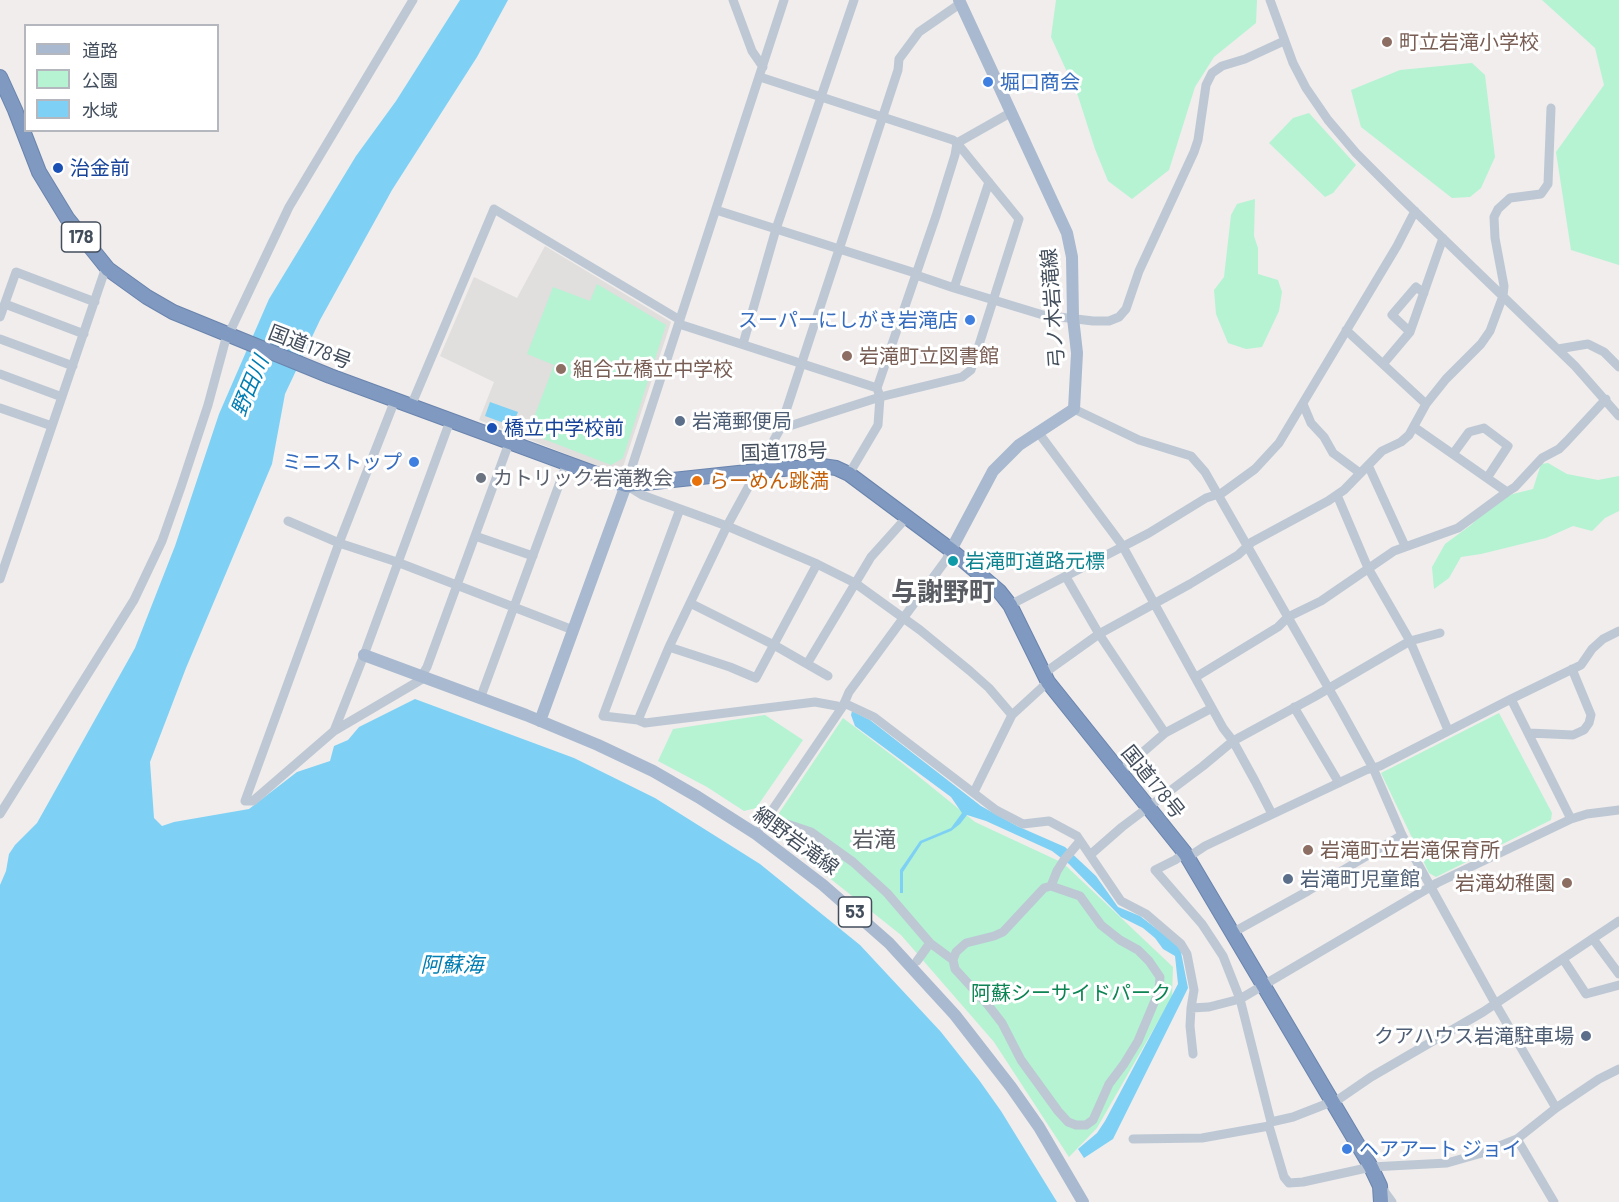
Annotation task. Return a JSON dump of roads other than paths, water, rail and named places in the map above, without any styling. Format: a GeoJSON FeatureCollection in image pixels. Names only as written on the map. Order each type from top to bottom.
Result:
{"type":"FeatureCollection","features":[{"type":"Feature","properties":{"kind":"highway","name":"国道178号"},"geometry":{"type":"LineString","coordinates":[[0,77],[39,172],[67,218],[108,269],[147,297],[173,312],[326,374],[626,484],[822,466],[849,474],[951,550],[999,591],[1010,605],[1046,678],[1186,856],[1371,1167],[1380,1186],[1381,1202]]}},
{"type":"Feature","properties":{"kind":"main road","name":"弓ノ木岩滝線"},"geometry":{"type":"LineString","coordinates":[[960,2],[1067,233],[1072,257],[1073,318],[1077,353],[1074,409]]}},
{"type":"Feature","properties":{"kind":"main road"},"geometry":{"type":"LineString","coordinates":[[951,550],[993,471],[1019,445],[1074,409]]}},
{"type":"Feature","properties":{"kind":"main road"},"geometry":{"type":"LineString","coordinates":[[540,721],[626,484]]}},
{"type":"Feature","properties":{"kind":"main road","name":"網野岩滝線"},"geometry":{"type":"LineString","coordinates":[[364,655],[598,745],[653,771],[756,834],[823,885],[890,943],[955,1015],[1039,1127],[1083,1202]]}},
{"type":"Feature","properties":{"kind":"street"},"geometry":{"type":"LineString","coordinates":[[0,814],[134,600],[157,551],[186,472],[208,405],[225,342],[289,207],[413,0]]}},
{"type":"Feature","properties":{"kind":"street"},"geometry":{"type":"LineString","coordinates":[[733,0],[752,51],[763,67]]}},
{"type":"Feature","properties":{"kind":"street"},"geometry":{"type":"LineString","coordinates":[[784,0],[626,484],[642,495],[727,526],[817,564],[855,583],[904,618],[970,671],[989,688],[1012,715]]}},
{"type":"Feature","properties":{"kind":"street"},"geometry":{"type":"LineString","coordinates":[[742,344],[776,229],[854,0]]}},
{"type":"Feature","properties":{"kind":"street"},"geometry":{"type":"LineString","coordinates":[[1270,0],[1284,41],[1306,88],[1328,120],[1356,153],[1415,212],[1558,349],[1606,399],[1619,416]]}},
{"type":"Feature","properties":{"kind":"street"},"geometry":{"type":"LineString","coordinates":[[638,720],[669,647],[727,526],[780,429],[898,70],[899,59],[919,32],[960,2]]}},
{"type":"Feature","properties":{"kind":"street"},"geometry":{"type":"LineString","coordinates":[[716,210],[1043,315],[1109,321],[1119,317],[1126,309],[1139,271],[1194,152],[1198,140],[1206,85],[1212,73],[1222,66],[1245,59],[1284,41]]}},
{"type":"Feature","properties":{"kind":"street"},"geometry":{"type":"LineString","coordinates":[[760,77],[957,143],[1019,219],[971,370],[962,377],[878,393],[780,429]]}},
{"type":"Feature","properties":{"kind":"street"},"geometry":{"type":"LineString","coordinates":[[974,792],[1012,715],[1046,678],[1099,634],[1190,584],[1238,555],[1252,542],[1338,495],[1382,451],[1401,441],[1414,427],[1426,404],[1446,379],[1481,344],[1490,331],[1503,296],[1504,285],[1495,238],[1494,217],[1503,203],[1510,198],[1541,194],[1548,184],[1551,108]]}},
{"type":"Feature","properties":{"kind":"street"},"geometry":{"type":"LineString","coordinates":[[957,143],[1010,113]]}},
{"type":"Feature","properties":{"kind":"street"},"geometry":{"type":"LineString","coordinates":[[849,474],[878,425],[878,393],[957,143]]}},
{"type":"Feature","properties":{"kind":"street"},"geometry":{"type":"LineString","coordinates":[[954,288],[989,182]]}},
{"type":"Feature","properties":{"kind":"street"},"geometry":{"type":"LineString","coordinates":[[411,406],[494,209],[680,322],[878,393]]}},
{"type":"Feature","properties":{"kind":"street"},"geometry":{"type":"LineString","coordinates":[[1010,605],[1149,533],[1206,498],[1222,493],[1255,469],[1279,443],[1415,212]]}},
{"type":"Feature","properties":{"kind":"street"},"geometry":{"type":"LineString","coordinates":[[1383,364],[1410,332],[1443,238]]}},
{"type":"Feature","properties":{"kind":"street"},"geometry":{"type":"LineString","coordinates":[[0,579],[104,273],[108,269]]}},
{"type":"Feature","properties":{"kind":"street"},"geometry":{"type":"LineString","coordinates":[[0,317],[16,272],[95,302]]}},
{"type":"Feature","properties":{"kind":"street"},"geometry":{"type":"LineString","coordinates":[[1410,332],[1392,315],[1416,287],[1424,293]]}},
{"type":"Feature","properties":{"kind":"street"},"geometry":{"type":"LineString","coordinates":[[5,304],[84,334]]}},
{"type":"Feature","properties":{"kind":"street"},"geometry":{"type":"LineString","coordinates":[[1346,330],[1426,404]]}},
{"type":"Feature","properties":{"kind":"street"},"geometry":{"type":"LineString","coordinates":[[0,339],[73,366]]}},
{"type":"Feature","properties":{"kind":"street"},"geometry":{"type":"LineString","coordinates":[[1558,349],[1588,344],[1604,352],[1619,367]]}},
{"type":"Feature","properties":{"kind":"street"},"geometry":{"type":"LineString","coordinates":[[0,374],[62,397]]}},
{"type":"Feature","properties":{"kind":"street"},"geometry":{"type":"LineString","coordinates":[[1196,677],[1278,627],[1288,617],[1321,602],[1368,568],[1405,546],[1458,528],[1524,480],[1542,458],[1559,449],[1606,399]]}},
{"type":"Feature","properties":{"kind":"street"},"geometry":{"type":"LineString","coordinates":[[395,400],[339,543],[245,801],[253,801],[334,731],[423,678],[509,443]]}},
{"type":"Feature","properties":{"kind":"street"},"geometry":{"type":"LineString","coordinates":[[1303,404],[1311,423],[1324,437],[1333,453],[1360,473]]}},
{"type":"Feature","properties":{"kind":"street"},"geometry":{"type":"LineString","coordinates":[[0,408],[52,426]]}},
{"type":"Feature","properties":{"kind":"street"},"geometry":{"type":"LineString","coordinates":[[1074,409],[1138,440],[1191,456],[1205,472],[1373,768],[1402,835],[1556,1108]]}},
{"type":"Feature","properties":{"kind":"street"},"geometry":{"type":"LineString","coordinates":[[334,731],[450,421]]}},
{"type":"Feature","properties":{"kind":"street"},"geometry":{"type":"LineString","coordinates":[[1414,427],[1507,492]]}},
{"type":"Feature","properties":{"kind":"street"},"geometry":{"type":"LineString","coordinates":[[1453,454],[1469,432],[1484,428],[1508,446],[1487,478]]}},
{"type":"Feature","properties":{"kind":"street"},"geometry":{"type":"LineString","coordinates":[[1038,432],[1122,545],[1272,814]]}},
{"type":"Feature","properties":{"kind":"street"},"geometry":{"type":"LineString","coordinates":[[480,699],[567,463]]}},
{"type":"Feature","properties":{"kind":"street"},"geometry":{"type":"LineString","coordinates":[[1368,465],[1405,546]]}},
{"type":"Feature","properties":{"kind":"street"},"geometry":{"type":"LineString","coordinates":[[1338,495],[1368,568],[1410,641],[1448,730]]}},
{"type":"Feature","properties":{"kind":"street"},"geometry":{"type":"LineString","coordinates":[[680,509],[603,716],[638,720],[645,723],[815,702],[843,706],[874,717],[996,810],[1023,824],[1049,821],[1071,831],[1121,901],[1146,914],[1181,944],[1187,954],[1194,990],[1191,1008],[1193,1054]]}},
{"type":"Feature","properties":{"kind":"street"},"geometry":{"type":"LineString","coordinates":[[807,664],[871,557],[907,517]]}},
{"type":"Feature","properties":{"kind":"street"},"geometry":{"type":"LineString","coordinates":[[288,521],[339,543],[397,562],[573,630]]}},
{"type":"Feature","properties":{"kind":"street"},"geometry":{"type":"LineString","coordinates":[[475,536],[533,556]]}},
{"type":"Feature","properties":{"kind":"street"},"geometry":{"type":"LineString","coordinates":[[756,834],[843,706],[849,692],[951,550]]}},
{"type":"Feature","properties":{"kind":"street"},"geometry":{"type":"LineString","coordinates":[[669,647],[756,678],[817,564]]}},
{"type":"Feature","properties":{"kind":"street"},"geometry":{"type":"LineString","coordinates":[[1066,578],[1099,634],[1165,733]]}},
{"type":"Feature","properties":{"kind":"street"},"geometry":{"type":"LineString","coordinates":[[690,603],[774,645],[828,676]]}},
{"type":"Feature","properties":{"kind":"street"},"geometry":{"type":"LineString","coordinates":[[1619,631],[1603,639],[1592,649],[1588,658],[1581,665],[1380,766],[1338,783],[1155,870],[1202,924],[1217,945],[1240,999],[1270,1124],[1284,1177],[1288,1183],[1303,1182],[1371,1167],[1464,1160],[1517,1139],[1556,1108],[1599,1079],[1619,1069]]}},
{"type":"Feature","properties":{"kind":"street"},"geometry":{"type":"LineString","coordinates":[[1090,855],[1233,741],[1410,641],[1440,633]]}},
{"type":"Feature","properties":{"kind":"street"},"geometry":{"type":"LineString","coordinates":[[1529,733],[1572,735],[1584,730],[1589,723],[1591,715],[1572,669]]}},
{"type":"Feature","properties":{"kind":"street"},"geometry":{"type":"LineString","coordinates":[[1511,699],[1571,819]]}},
{"type":"Feature","properties":{"kind":"street"},"geometry":{"type":"LineString","coordinates":[[1294,707],[1338,783]]}},
{"type":"Feature","properties":{"kind":"street"},"geometry":{"type":"LineString","coordinates":[[1120,772],[1165,733],[1212,708]]}},
{"type":"Feature","properties":{"kind":"street"},"geometry":{"type":"LineString","coordinates":[[1191,1008],[1209,1007],[1240,999],[1431,886],[1571,819],[1587,814],[1619,810]]}},
{"type":"Feature","properties":{"kind":"street"},"geometry":{"type":"LineString","coordinates":[[773,827],[787,824],[811,832],[854,862],[887,893],[930,943],[953,960]]}},
{"type":"Feature","properties":{"kind":"street"},"geometry":{"type":"LineString","coordinates":[[1232,933],[1402,835]]}},
{"type":"Feature","properties":{"kind":"street"},"geometry":{"type":"LineString","coordinates":[[1051,886],[1057,871],[1080,841]]}},
{"type":"Feature","properties":{"kind":"street"},"geometry":{"type":"LineString","coordinates":[[1051,886],[1080,896],[1101,925],[1138,950],[1160,977],[1159,991],[1137,1041],[1109,1084],[1093,1120],[1086,1125],[1068,1122],[1058,1111],[1022,1060],[1002,1023],[955,969],[953,960],[956,952],[966,943],[1003,932],[1044,888],[1051,886]]}},
{"type":"Feature","properties":{"kind":"street"},"geometry":{"type":"LineString","coordinates":[[1133,1139],[1202,1138],[1270,1124],[1339,1099],[1495,1003],[1619,921]]}},
{"type":"Feature","properties":{"kind":"street"},"geometry":{"type":"LineString","coordinates":[[1593,939],[1619,974]]}},
{"type":"Feature","properties":{"kind":"street"},"geometry":{"type":"LineString","coordinates":[[917,961],[930,943]]}},
{"type":"Feature","properties":{"kind":"street"},"geometry":{"type":"LineString","coordinates":[[1563,959],[1586,994],[1619,985]]}},
{"type":"Feature","properties":{"kind":"street"},"geometry":{"type":"LineString","coordinates":[[1517,1139],[1554,1202]]}},
{"type":"Feature","properties":{"kind":"street"},"geometry":{"type":"LineString","coordinates":[[1380,1186],[1392,1202]]}},
{"type":"Feature","properties":{"kind":"water","name":"阿蘇海"},"geometry":{"type":"Polygon","coordinates":[[[460,0],[508,0],[477,57],[392,190],[320,320],[285,394],[272,464],[186,668],[150,762],[154,818],[162,826],[249,809],[297,772],[330,761],[334,746],[348,740],[359,727],[415,699],[574,758],[655,798],[760,864],[860,945],[941,1032],[979,1080],[1001,1111],[1057,1202],[0,1202],[0,885],[6,871],[9,854],[37,823],[135,648],[175,546],[219,414],[269,299],[356,156],[396,101],[460,0]]]}},
{"type":"Feature","properties":{"kind":"water"},"geometry":{"type":"Polygon","coordinates":[[[1468,34],[1470,48],[1443,52],[1441,38],[1468,34]]]}},
{"type":"Feature","properties":{"kind":"water"},"geometry":{"type":"Polygon","coordinates":[[[490,402],[518,412],[512,426],[485,416],[490,402]]]}},
{"type":"Feature","properties":{"kind":"water"},"geometry":{"type":"Polygon","coordinates":[[[852,711],[870,720],[981,806],[1017,826],[1065,847],[1096,876],[1118,907],[1140,916],[1180,947],[1188,988],[1113,1139],[1084,1158],[1078,1149],[1097,1133],[1105,1121],[1178,984],[1175,956],[1163,949],[1143,928],[1121,917],[1069,864],[1052,851],[986,821],[967,815],[951,831],[922,843],[903,872],[903,893],[900,893],[900,870],[920,841],[951,828],[962,813],[951,797],[855,726],[852,711]]]}},
{"type":"Feature","properties":{"kind":"place","name":"町立岩滝小学校"},"geometry":{"type":"Point","coordinates":[1387,42]}},
{"type":"Feature","properties":{"kind":"place","name":"堀口商会"},"geometry":{"type":"Point","coordinates":[988,82]}},
{"type":"Feature","properties":{"kind":"place","name":"治金前"},"geometry":{"type":"Point","coordinates":[58,168]}},
{"type":"Feature","properties":{"kind":"place","name":"スーパーにしがき岩滝店"},"geometry":{"type":"Point","coordinates":[970,320]}},
{"type":"Feature","properties":{"kind":"place","name":"岩滝町立図書館"},"geometry":{"type":"Point","coordinates":[847,356]}},
{"type":"Feature","properties":{"kind":"place","name":"組合立橋立中学校"},"geometry":{"type":"Point","coordinates":[561,369]}},
{"type":"Feature","properties":{"kind":"place","name":"岩滝郵便局"},"geometry":{"type":"Point","coordinates":[680,421]}},
{"type":"Feature","properties":{"kind":"place","name":"橋立中学校前"},"geometry":{"type":"Point","coordinates":[492,428]}},
{"type":"Feature","properties":{"kind":"place","name":"ミニストップ"},"geometry":{"type":"Point","coordinates":[414,462]}},
{"type":"Feature","properties":{"kind":"place","name":"カトリック岩滝教会"},"geometry":{"type":"Point","coordinates":[481,478]}},
{"type":"Feature","properties":{"kind":"place","name":"らーめん跳満"},"geometry":{"type":"Point","coordinates":[697,481]}},
{"type":"Feature","properties":{"kind":"place","name":"岩滝町道路元標"},"geometry":{"type":"Point","coordinates":[953,561]}},
{"type":"Feature","properties":{"kind":"place","name":"岩滝町立岩滝保育所"},"geometry":{"type":"Point","coordinates":[1308,850]}},
{"type":"Feature","properties":{"kind":"place","name":"岩滝町児童館"},"geometry":{"type":"Point","coordinates":[1288,879]}},
{"type":"Feature","properties":{"kind":"place","name":"岩滝幼稚園"},"geometry":{"type":"Point","coordinates":[1567,883]}},
{"type":"Feature","properties":{"kind":"place","name":"クアハウス岩滝駐車場"},"geometry":{"type":"Point","coordinates":[1586,1036]}},
{"type":"Feature","properties":{"kind":"place","name":"ヘアアート ジョイ"},"geometry":{"type":"Point","coordinates":[1347,1149]}},
{"type":"Feature","properties":{"kind":"district","name":"与謝野町"},"geometry":{"type":"Point","coordinates":[943,592]}},
{"type":"Feature","properties":{"kind":"district","name":"岩滝"},"geometry":{"type":"Point","coordinates":[874,840]}},
{"type":"Feature","properties":{"kind":"water label","name":"野田川"},"geometry":{"type":"Point","coordinates":[250,386]}},
{"type":"Feature","properties":{"kind":"park label","name":"阿蘇シーサイドパーク"},"geometry":{"type":"Point","coordinates":[1071,993]}}]}
